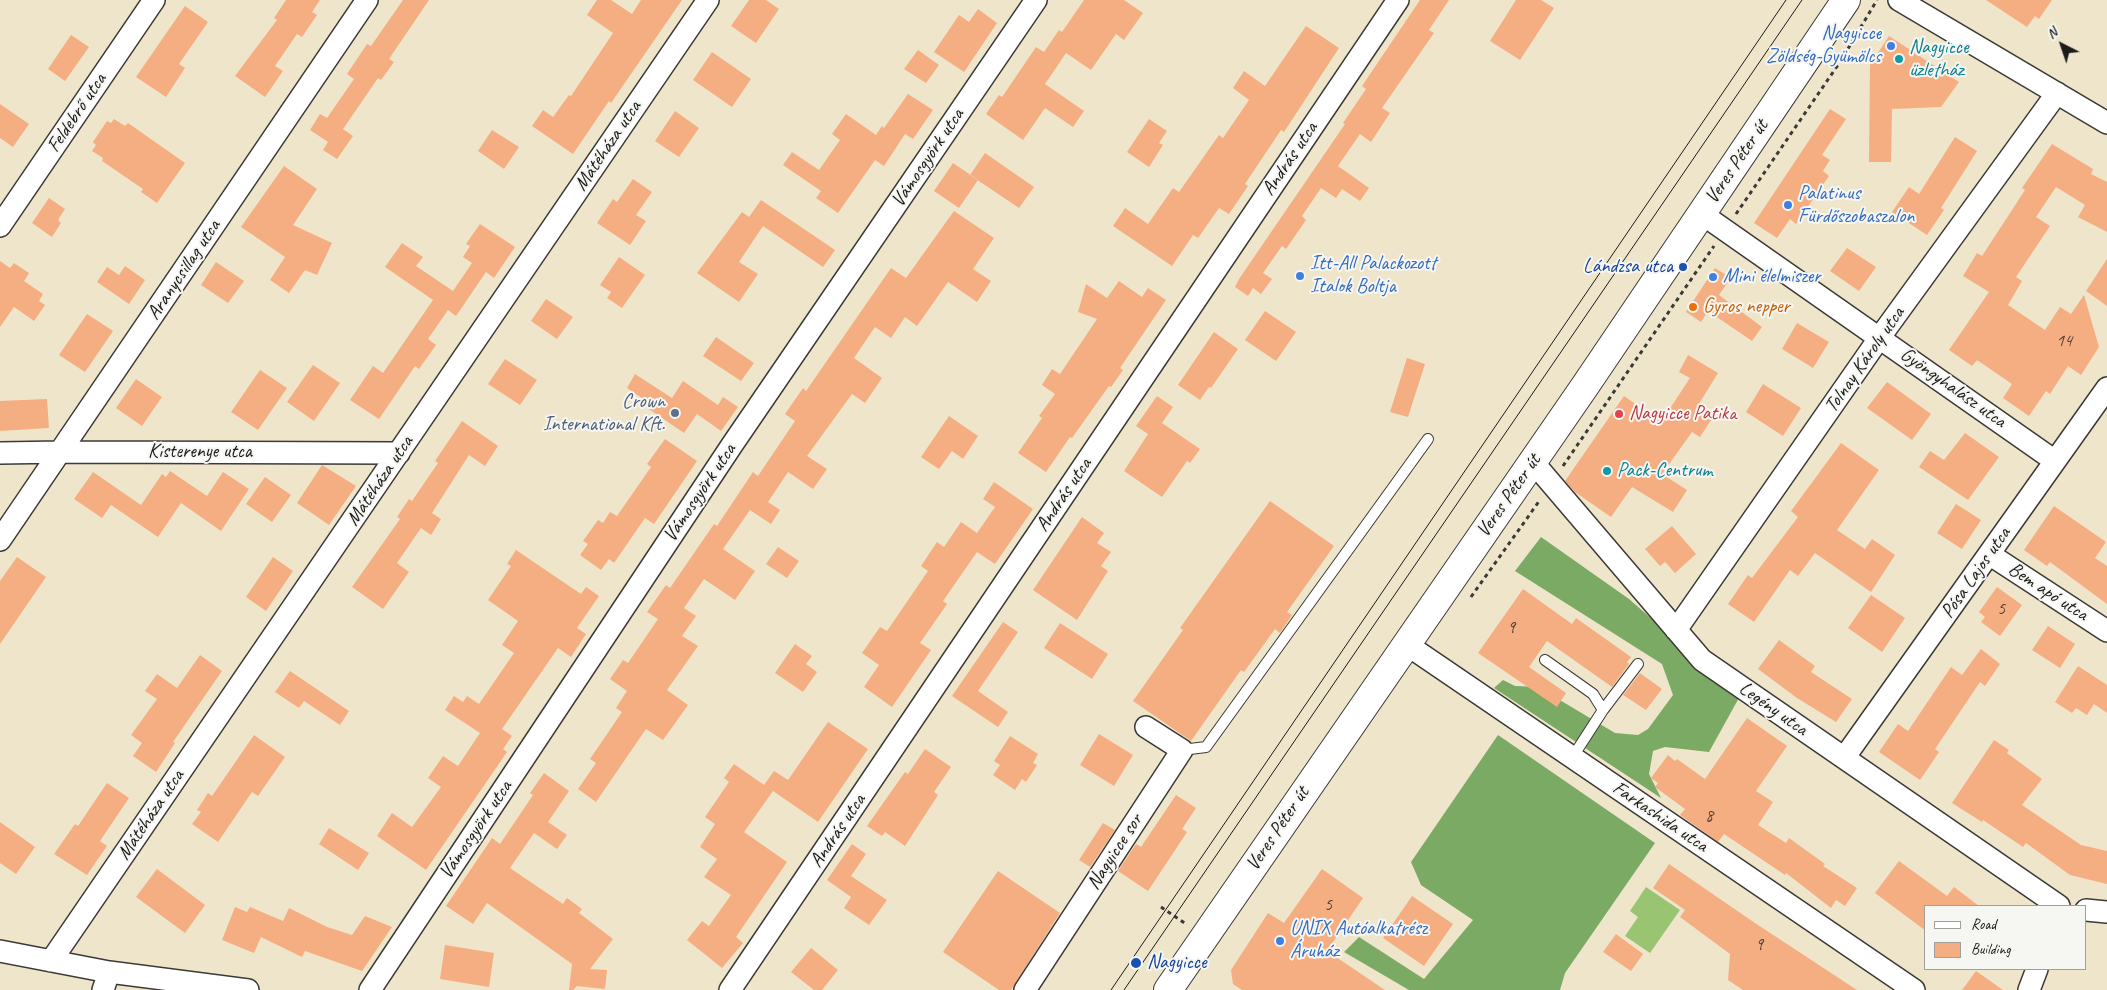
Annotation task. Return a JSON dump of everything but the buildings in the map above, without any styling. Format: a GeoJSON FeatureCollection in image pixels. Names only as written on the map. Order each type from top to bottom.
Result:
{"type":"FeatureCollection","features":[{"type":"Feature","properties":{"kind":"main road","name":"Veres Péter út"},"geometry":{"type":"LineString","coordinates":[[1168,990],[1533,462],[1846,0]]}},
{"type":"Feature","properties":{"kind":"street","name":"Feldebrő utca"},"geometry":{"type":"LineString","coordinates":[[0,226],[154,0]]}},
{"type":"Feature","properties":{"kind":"street","name":"Aranycsillag utca"},"geometry":{"type":"LineString","coordinates":[[0,540],[62,452],[367,0]]}},
{"type":"Feature","properties":{"kind":"street","name":"Mátéháza utca"},"geometry":{"type":"LineString","coordinates":[[51,961],[708,0]]}},
{"type":"Feature","properties":{"kind":"street","name":"Vámosgyörk utca"},"geometry":{"type":"LineString","coordinates":[[370,990],[732,445],[1036,0]]}},
{"type":"Feature","properties":{"kind":"street","name":"András utca"},"geometry":{"type":"LineString","coordinates":[[730,990],[1398,0]]}},
{"type":"Feature","properties":{"kind":"street"},"geometry":{"type":"LineString","coordinates":[[1899,0],[2107,123]]}},
{"type":"Feature","properties":{"kind":"street","name":"Tolnay Károly utca"},"geometry":{"type":"LineString","coordinates":[[1676,630],[1880,337],[2057,93]]}},
{"type":"Feature","properties":{"kind":"street","name":"Gyöngyhalász utca"},"geometry":{"type":"LineString","coordinates":[[1702,214],[2055,461]]}},
{"type":"Feature","properties":{"kind":"street","name":"Pósa Lajos utca"},"geometry":{"type":"LineString","coordinates":[[1844,758],[2107,388]]}},
{"type":"Feature","properties":{"kind":"street","name":"Kisterenye utca"},"geometry":{"type":"LineString","coordinates":[[0,453],[399,453]]}},
{"type":"Feature","properties":{"kind":"street","name":"Legény utca"},"geometry":{"type":"LineString","coordinates":[[1533,462],[1702,660],[2058,905]]}},
{"type":"Feature","properties":{"kind":"street","name":"Bem apó utca"},"geometry":{"type":"LineString","coordinates":[[1989,554],[2107,631]]}},
{"type":"Feature","properties":{"kind":"street","name":"Farkashida utca"},"geometry":{"type":"LineString","coordinates":[[1406,644],[1914,990]]}},
{"type":"Feature","properties":{"kind":"street"},"geometry":{"type":"LineString","coordinates":[[1146,727],[1182,750]]}},
{"type":"Feature","properties":{"kind":"street","name":"Nagyicce sor"},"geometry":{"type":"LineString","coordinates":[[1025,990],[1182,750]]}},
{"type":"Feature","properties":{"kind":"street"},"geometry":{"type":"LineString","coordinates":[[2087,910],[2107,912]]}},
{"type":"Feature","properties":{"kind":"street"},"geometry":{"type":"LineString","coordinates":[[0,951],[51,961],[106,981],[248,990]]}},
{"type":"Feature","properties":{"kind":"street"},"geometry":{"type":"LineString","coordinates":[[2029,990],[2037,970]]}},
{"type":"Feature","properties":{"kind":"lane"},"geometry":{"type":"LineString","coordinates":[[1182,750],[1206,747],[1428,439]]}},
{"type":"Feature","properties":{"kind":"lane"},"geometry":{"type":"LineString","coordinates":[[1545,660],[1593,694],[1603,710]]}},
{"type":"Feature","properties":{"kind":"lane"},"geometry":{"type":"LineString","coordinates":[[1572,758],[1603,710],[1638,664]]}},
{"type":"Feature","properties":{"kind":"path"},"geometry":{"type":"LineString","coordinates":[[1725,230],[1840,62],[1877,0]]}},
{"type":"Feature","properties":{"kind":"path"},"geometry":{"type":"LineString","coordinates":[[1161,907],[1187,924]]}},
{"type":"Feature","properties":{"kind":"green space"},"geometry":{"type":"Polygon","coordinates":[[[1541,537],[1629,599],[1740,696],[1709,752],[1665,747],[1653,751],[1649,774],[1661,798],[1494,688],[1503,680],[1515,686],[1538,687],[1615,733],[1638,735],[1648,729],[1673,695],[1662,664],[1515,571],[1541,537]]]}},
{"type":"Feature","properties":{"kind":"green space"},"geometry":{"type":"Polygon","coordinates":[[[1498,735],[1655,843],[1565,973],[1560,990],[1409,990],[1344,952],[1359,937],[1424,979],[1473,920],[1421,885],[1411,862],[1498,735]]]}},
{"type":"Feature","properties":{"kind":"green space"},"geometry":{"type":"Polygon","coordinates":[[[1646,887],[1680,910],[1650,953],[1625,936],[1638,917],[1630,911],[1646,887]]]}},
{"type":"Feature","properties":{"kind":"tram line"},"geometry":{"type":"LineString","coordinates":[[1111,990],[1786,0]]}},
{"type":"Feature","properties":{"kind":"tram line"},"geometry":{"type":"LineString","coordinates":[[1124,990],[1802,0]]}},
{"type":"Feature","properties":{"kind":"place","name":"Nagyicce Zöldség-Gyümölcs"},"geometry":{"type":"Point","coordinates":[1891,46]}},
{"type":"Feature","properties":{"kind":"place","name":"Nagyicce üzletház"},"geometry":{"type":"Point","coordinates":[1899,59]}},
{"type":"Feature","properties":{"kind":"place","name":"Palatinus Fürdőszobaszalon"},"geometry":{"type":"Point","coordinates":[1788,205]}},
{"type":"Feature","properties":{"kind":"place","name":"Lándzsa utca"},"geometry":{"type":"Point","coordinates":[1683,267]}},
{"type":"Feature","properties":{"kind":"place","name":"Itt-All Palackozott Italok Boltja"},"geometry":{"type":"Point","coordinates":[1300,276]}},
{"type":"Feature","properties":{"kind":"place","name":"Mini élelmiszer"},"geometry":{"type":"Point","coordinates":[1713,277]}},
{"type":"Feature","properties":{"kind":"place","name":"Gyros nepper"},"geometry":{"type":"Point","coordinates":[1693,307]}},
{"type":"Feature","properties":{"kind":"place","name":"Crown International Kft."},"geometry":{"type":"Point","coordinates":[675,413]}},
{"type":"Feature","properties":{"kind":"place","name":"Nagyicce Patika"},"geometry":{"type":"Point","coordinates":[1619,414]}},
{"type":"Feature","properties":{"kind":"place","name":"Pack-Centrum"},"geometry":{"type":"Point","coordinates":[1607,471]}},
{"type":"Feature","properties":{"kind":"place","name":"UNIX Autóalkatrész Áruház"},"geometry":{"type":"Point","coordinates":[1280,941]}},
{"type":"Feature","properties":{"kind":"place","name":"Nagyicce"},"geometry":{"type":"Point","coordinates":[1136,963]}}]}
